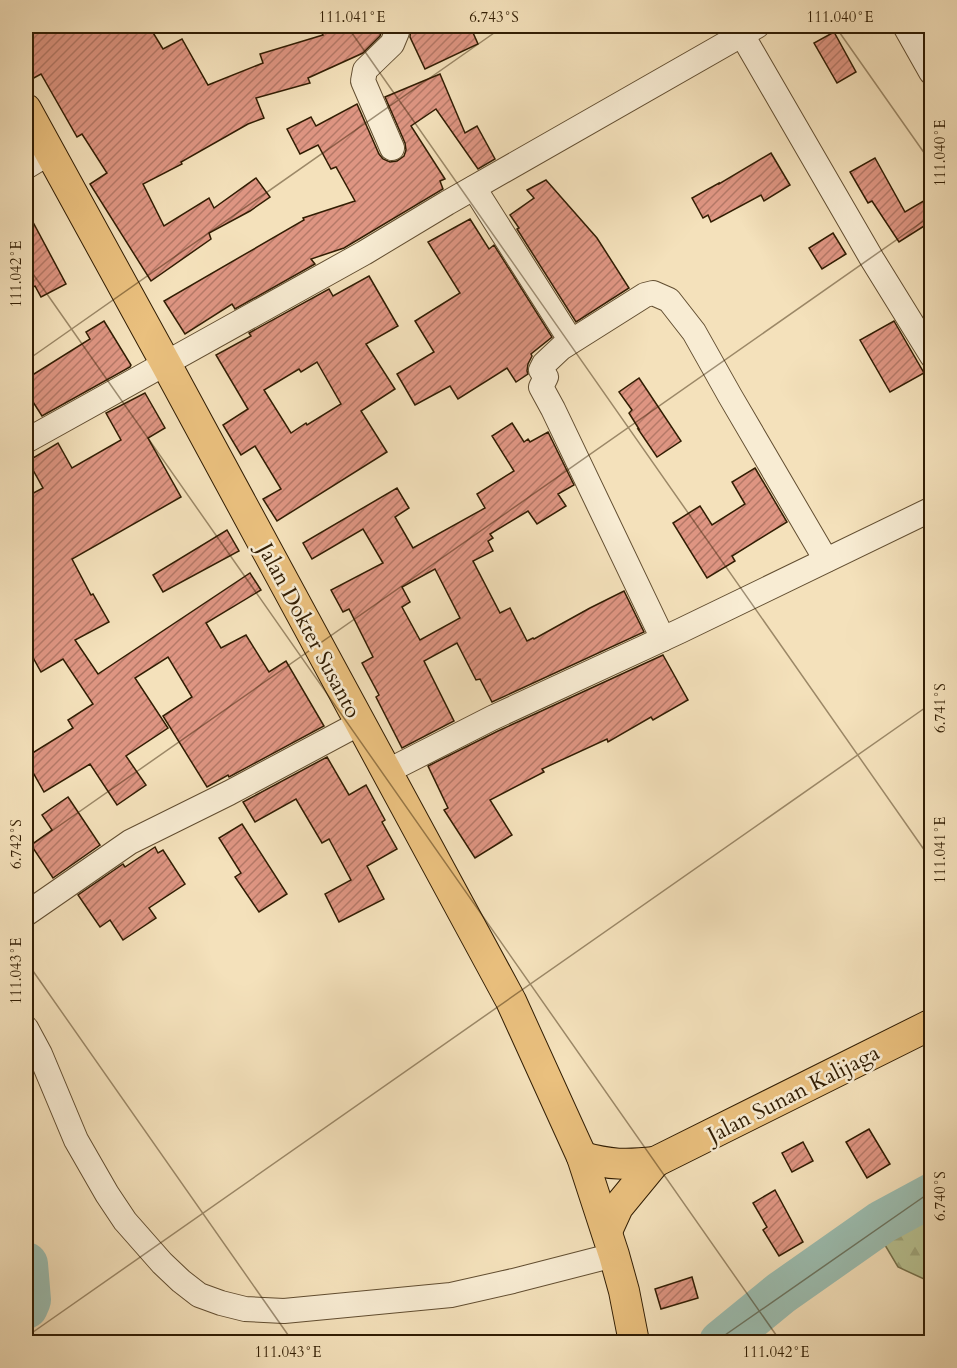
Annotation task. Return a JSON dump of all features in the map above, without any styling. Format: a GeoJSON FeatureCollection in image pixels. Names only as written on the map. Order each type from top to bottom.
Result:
{"type":"FeatureCollection","features":[{"type":"Feature","properties":{"kind":"main road","name":"Jalan Dokter Susanto"},"geometry":{"type":"LineString","coordinates":[[26,109],[37,160],[166,364],[511,1001],[582,1157],[624,1291],[634,1342]]}},
{"type":"Feature","properties":{"kind":"main road","name":"Jalan Sunan Kalijaga"},"geometry":{"type":"LineString","coordinates":[[582,1157],[616,1164],[655,1162],[932,1024]]}},
{"type":"Feature","properties":{"kind":"main road","name":"Jalan Sunan Kalijaga"},"geometry":{"type":"LineString","coordinates":[[610,1243],[618,1207],[655,1162]]}},
{"type":"Feature","properties":{"kind":"street"},"geometry":{"type":"LineString","coordinates":[[392,148],[363,81],[365,70],[392,44],[397,26]]}},
{"type":"Feature","properties":{"kind":"street"},"geometry":{"type":"LineString","coordinates":[[905,26],[931,72]]}},
{"type":"Feature","properties":{"kind":"street"},"geometry":{"type":"LineString","coordinates":[[26,441],[364,254],[745,28],[872,259],[932,356]]}},
{"type":"Feature","properties":{"kind":"street"},"geometry":{"type":"LineString","coordinates":[[474,188],[571,341]]}},
{"type":"Feature","properties":{"kind":"street"},"geometry":{"type":"LineString","coordinates":[[663,639],[541,387],[546,377],[541,370],[544,364],[561,348],[645,295],[653,293],[669,300],[694,332],[826,560]]}},
{"type":"Feature","properties":{"kind":"street"},"geometry":{"type":"LineString","coordinates":[[386,772],[492,718],[663,639],[932,509]]}},
{"type":"Feature","properties":{"kind":"street"},"geometry":{"type":"LineString","coordinates":[[26,914],[130,843],[360,723]]}},
{"type":"Feature","properties":{"kind":"street"},"geometry":{"type":"LineString","coordinates":[[26,1028],[40,1054],[76,1140],[124,1221],[162,1263],[199,1295],[245,1309],[284,1311],[451,1295],[513,1281],[610,1243]]}},
{"type":"Feature","properties":{"kind":"green space"},"geometry":{"type":"Polygon","coordinates":[[[931,1181],[931,1279],[924,1279],[898,1267],[868,1221],[931,1181]]]}},
{"type":"Feature","properties":{"kind":"building"},"geometry":{"type":"Polygon","coordinates":[[[26,26],[149,26],[163,49],[182,39],[208,85],[263,63],[260,54],[323,35],[319,26],[383,26],[380,36],[363,53],[308,78],[310,83],[256,98],[264,118],[248,124],[181,162],[182,164],[143,184],[164,226],[209,198],[214,208],[256,178],[270,197],[250,211],[209,233],[211,239],[151,281],[90,184],[107,173],[82,134],[77,137],[41,74],[32,79],[26,69],[26,26]]]}},
{"type":"Feature","properties":{"kind":"building"},"geometry":{"type":"Polygon","coordinates":[[[411,26],[470,26],[478,44],[425,69],[410,37],[411,26]]]}},
{"type":"Feature","properties":{"kind":"building"},"geometry":{"type":"Polygon","coordinates":[[[834,32],[856,72],[837,83],[814,43],[834,32]]]}},
{"type":"Feature","properties":{"kind":"building"},"geometry":{"type":"Polygon","coordinates":[[[440,74],[465,133],[477,126],[495,159],[478,169],[436,109],[411,126],[445,179],[440,181],[443,189],[344,248],[311,259],[315,264],[235,309],[232,304],[185,334],[164,301],[304,220],[303,218],[355,201],[336,167],[331,169],[318,145],[300,154],[287,129],[311,117],[316,126],[357,104],[379,154],[390,162],[397,161],[404,156],[405,143],[385,97],[440,74]]]}},
{"type":"Feature","properties":{"kind":"building"},"geometry":{"type":"Polygon","coordinates":[[[771,153],[790,185],[764,201],[761,195],[711,222],[708,215],[703,218],[692,198],[771,153]]]}},
{"type":"Feature","properties":{"kind":"building"},"geometry":{"type":"Polygon","coordinates":[[[875,158],[905,212],[932,196],[932,221],[899,242],[872,201],[868,203],[850,172],[875,158]]]}},
{"type":"Feature","properties":{"kind":"building"},"geometry":{"type":"Polygon","coordinates":[[[546,180],[597,238],[629,288],[576,322],[510,215],[534,198],[527,190],[546,180]]]}},
{"type":"Feature","properties":{"kind":"building"},"geometry":{"type":"Polygon","coordinates":[[[26,209],[66,284],[41,297],[35,286],[26,292],[26,209]]]}},
{"type":"Feature","properties":{"kind":"building"},"geometry":{"type":"Polygon","coordinates":[[[470,219],[489,249],[494,245],[552,337],[531,354],[528,374],[516,382],[507,368],[458,399],[450,386],[415,405],[397,374],[434,352],[415,321],[460,293],[428,242],[470,219]]]}},
{"type":"Feature","properties":{"kind":"building"},"geometry":{"type":"Polygon","coordinates":[[[833,233],[846,254],[822,269],[809,248],[833,233]]]}},
{"type":"Feature","properties":{"kind":"building"},"geometry":{"type":"Polygon","coordinates":[[[369,276],[398,326],[366,344],[395,389],[361,411],[387,452],[277,521],[263,499],[281,489],[255,446],[241,455],[223,425],[248,409],[216,355],[251,336],[249,333],[329,289],[333,296],[369,276]],[[317,362],[301,372],[299,369],[264,390],[291,433],[341,404],[317,362]]]}},
{"type":"Feature","properties":{"kind":"building"},"geometry":{"type":"Polygon","coordinates":[[[104,321],[131,365],[130,367],[42,416],[26,391],[26,379],[90,339],[86,332],[104,321]]]}},
{"type":"Feature","properties":{"kind":"building"},"geometry":{"type":"Polygon","coordinates":[[[894,321],[924,373],[890,392],[860,340],[894,321]]]}},
{"type":"Feature","properties":{"kind":"building"},"geometry":{"type":"Polygon","coordinates":[[[639,378],[681,441],[657,457],[638,429],[629,413],[632,410],[619,392],[639,378]]]}},
{"type":"Feature","properties":{"kind":"building"},"geometry":{"type":"Polygon","coordinates":[[[145,393],[165,428],[148,438],[181,497],[72,559],[91,595],[93,594],[109,622],[75,640],[98,674],[250,573],[261,590],[206,623],[221,648],[246,635],[269,672],[286,661],[324,726],[207,787],[163,716],[192,697],[168,657],[135,678],[168,728],[126,756],[146,785],[117,805],[90,764],[44,792],[26,760],[26,757],[73,728],[68,720],[93,704],[63,659],[41,672],[26,645],[26,497],[43,488],[28,461],[58,443],[72,468],[121,440],[106,413],[145,393]]]}},
{"type":"Feature","properties":{"kind":"building"},"geometry":{"type":"Polygon","coordinates":[[[512,423],[524,442],[528,439],[530,442],[548,432],[574,485],[558,494],[566,506],[537,524],[528,511],[490,534],[493,538],[488,541],[493,551],[473,561],[500,613],[510,608],[527,641],[624,591],[644,632],[492,702],[480,679],[476,680],[457,643],[424,661],[454,721],[402,748],[376,697],[379,695],[362,663],[373,657],[349,609],[343,612],[331,590],[383,563],[363,529],[312,559],[303,543],[397,488],[409,508],[395,517],[413,548],[485,508],[477,494],[514,471],[492,436],[512,423]],[[435,569],[402,587],[410,602],[402,607],[420,640],[460,618],[435,569]]]}},
{"type":"Feature","properties":{"kind":"building"},"geometry":{"type":"Polygon","coordinates":[[[755,468],[787,522],[732,556],[735,561],[707,578],[673,523],[700,506],[712,525],[745,504],[732,482],[755,468]]]}},
{"type":"Feature","properties":{"kind":"building"},"geometry":{"type":"Polygon","coordinates":[[[227,530],[239,551],[163,592],[153,575],[227,530]]]}},
{"type":"Feature","properties":{"kind":"building"},"geometry":{"type":"Polygon","coordinates":[[[663,655],[688,700],[653,720],[651,717],[608,742],[607,739],[542,769],[544,772],[490,800],[512,835],[475,858],[444,810],[448,808],[428,766],[663,655]]]}},
{"type":"Feature","properties":{"kind":"building"},"geometry":{"type":"Polygon","coordinates":[[[327,757],[349,795],[366,785],[385,820],[382,822],[397,849],[367,866],[384,899],[339,922],[325,894],[351,880],[329,839],[322,843],[296,799],[255,822],[243,802],[327,757]]]}},
{"type":"Feature","properties":{"kind":"building"},"geometry":{"type":"Polygon","coordinates":[[[68,797],[100,845],[53,878],[31,845],[52,830],[42,815],[68,797]]]}},
{"type":"Feature","properties":{"kind":"building"},"geometry":{"type":"Polygon","coordinates":[[[242,824],[287,894],[259,912],[235,877],[241,873],[219,838],[242,824]]]}},
{"type":"Feature","properties":{"kind":"building"},"geometry":{"type":"Polygon","coordinates":[[[155,847],[158,853],[163,850],[185,884],[149,908],[156,918],[123,940],[110,920],[100,927],[78,895],[123,864],[125,867],[155,847]]]}},
{"type":"Feature","properties":{"kind":"building"},"geometry":{"type":"Polygon","coordinates":[[[869,1129],[890,1164],[867,1178],[846,1142],[869,1129]]]}},
{"type":"Feature","properties":{"kind":"building"},"geometry":{"type":"Polygon","coordinates":[[[803,1142],[813,1161],[792,1172],[782,1153],[803,1142]]]}},
{"type":"Feature","properties":{"kind":"building"},"geometry":{"type":"Polygon","coordinates":[[[775,1190],[803,1242],[779,1256],[763,1230],[767,1227],[753,1203],[775,1190]]]}},
{"type":"Feature","properties":{"kind":"building"},"geometry":{"type":"Polygon","coordinates":[[[692,1277],[698,1298],[661,1309],[655,1289],[692,1277]]]}},
{"type":"Feature","properties":{"kind":"waterway"},"geometry":{"type":"LineString","coordinates":[[721,1342],[781,1293],[882,1222],[932,1195]]}},
{"type":"Feature","properties":{"kind":"waterway"},"geometry":{"type":"LineString","coordinates":[[26,1264],[29,1300],[26,1307]]}}]}
